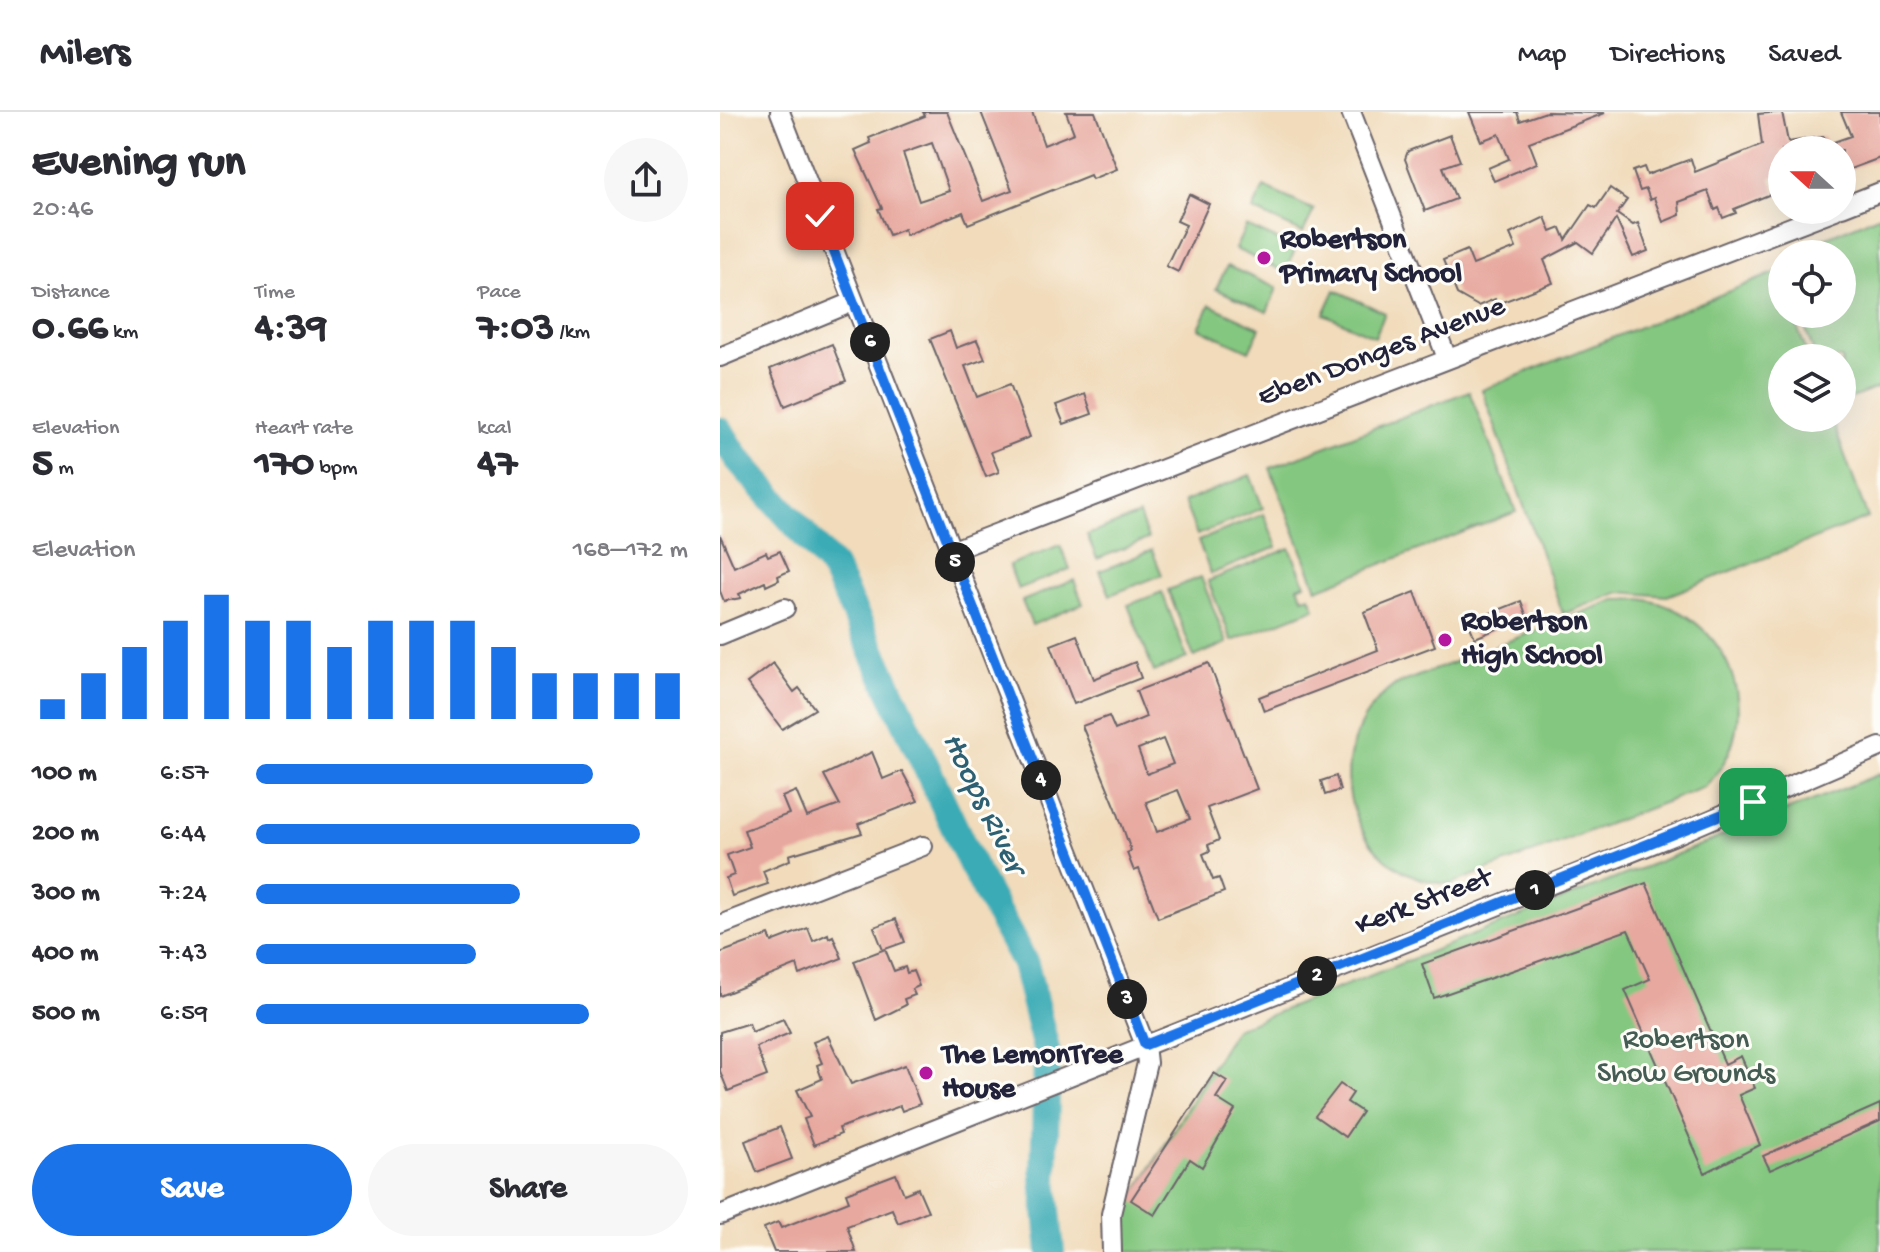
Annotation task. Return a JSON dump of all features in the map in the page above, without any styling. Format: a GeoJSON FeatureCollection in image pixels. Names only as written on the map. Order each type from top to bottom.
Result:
{"type":"FeatureCollection","features":[{"type":"Feature","properties":{"kind":"street"},"geometry":{"type":"LineString","coordinates":[[780,112],[1145,1045],[1147,1063],[1111,1214],[1112,1252]]}},
{"type":"Feature","properties":{"kind":"street"},"geometry":{"type":"LineString","coordinates":[[1351,112],[1447,358]]}},
{"type":"Feature","properties":{"kind":"street"},"geometry":{"type":"LineString","coordinates":[[1856,201],[1880,192]]}},
{"type":"Feature","properties":{"kind":"street","name":"Eben Donges Avenue"},"geometry":{"type":"LineString","coordinates":[[951,551],[1798,224]]}},
{"type":"Feature","properties":{"kind":"street"},"geometry":{"type":"LineString","coordinates":[[720,357],[853,302]]}},
{"type":"Feature","properties":{"kind":"street"},"geometry":{"type":"LineString","coordinates":[[720,635],[785,608]]}},
{"type":"Feature","properties":{"kind":"street","name":"Kerk Street"},"geometry":{"type":"LineString","coordinates":[[720,1215],[1680,833],[1880,747]]}},
{"type":"Feature","properties":{"kind":"street"},"geometry":{"type":"LineString","coordinates":[[720,925],[923,846]]}},
{"type":"Feature","properties":{"kind":"green space"},"geometry":{"type":"Polygon","coordinates":[[[1264,187],[1314,210],[1303,233],[1253,210],[1264,187]]]}},
{"type":"Feature","properties":{"kind":"green space"},"geometry":{"type":"Polygon","coordinates":[[[1880,215],[1880,387],[1856,396],[1856,344],[1811,344],[1805,328],[1856,328],[1856,240],[1819,240],[1880,215]]]}},
{"type":"Feature","properties":{"kind":"green space"},"geometry":{"type":"Polygon","coordinates":[[[1246,226],[1296,248],[1285,272],[1235,249],[1246,226]]]}},
{"type":"Feature","properties":{"kind":"green space"},"geometry":{"type":"Polygon","coordinates":[[[1227,266],[1277,288],[1267,312],[1216,289],[1227,266]]]}},
{"type":"Feature","properties":{"kind":"green space"},"geometry":{"type":"Polygon","coordinates":[[[1768,276],[1768,328],[1797,328],[1804,344],[1768,344],[1768,432],[1836,432],[1868,518],[1667,596],[1620,592],[1563,614],[1482,390],[1768,276]]]}},
{"type":"Feature","properties":{"kind":"green space"},"geometry":{"type":"Polygon","coordinates":[[[1335,290],[1385,313],[1375,337],[1324,314],[1335,290]]]}},
{"type":"Feature","properties":{"kind":"green space"},"geometry":{"type":"Polygon","coordinates":[[[1210,305],[1260,328],[1249,351],[1199,328],[1210,305]]]}},
{"type":"Feature","properties":{"kind":"green space"},"geometry":{"type":"Polygon","coordinates":[[[1469,391],[1516,512],[1317,589],[1270,468],[1469,391]]]}},
{"type":"Feature","properties":{"kind":"green space"},"geometry":{"type":"Polygon","coordinates":[[[1250,475],[1263,508],[1197,535],[1184,502],[1250,475]]]}},
{"type":"Feature","properties":{"kind":"green space"},"geometry":{"type":"Polygon","coordinates":[[[1264,514],[1277,547],[1211,574],[1198,541],[1264,514]]]}},
{"type":"Feature","properties":{"kind":"green space"},"geometry":{"type":"Polygon","coordinates":[[[1139,515],[1148,539],[1097,559],[1087,535],[1139,515]]]}},
{"type":"Feature","properties":{"kind":"green space"},"geometry":{"type":"Polygon","coordinates":[[[1060,545],[1070,569],[1018,589],[1009,565],[1060,545]]]}},
{"type":"Feature","properties":{"kind":"green space"},"geometry":{"type":"Polygon","coordinates":[[[1290,548],[1305,584],[1298,587],[1303,598],[1310,596],[1315,608],[1232,641],[1208,581],[1290,548]]]}},
{"type":"Feature","properties":{"kind":"green space"},"geometry":{"type":"Polygon","coordinates":[[[1152,550],[1162,575],[1110,595],[1100,571],[1152,550]]]}},
{"type":"Feature","properties":{"kind":"green space"},"geometry":{"type":"Polygon","coordinates":[[[1201,577],[1227,643],[1194,657],[1168,590],[1201,577]]]}},
{"type":"Feature","properties":{"kind":"green space"},"geometry":{"type":"Polygon","coordinates":[[[1074,580],[1083,604],[1032,625],[1022,601],[1074,580]]]}},
{"type":"Feature","properties":{"kind":"green space"},"geometry":{"type":"Polygon","coordinates":[[[1162,592],[1187,658],[1154,672],[1128,605],[1162,592]]]}},
{"type":"Feature","properties":{"kind":"green space"},"geometry":{"type":"Polygon","coordinates":[[[1641,599],[1672,608],[1698,625],[1718,647],[1732,674],[1737,702],[1736,732],[1725,761],[1705,787],[1451,884],[1415,876],[1386,859],[1365,834],[1352,805],[1348,773],[1354,741],[1369,711],[1395,685],[1615,600],[1641,599]]]}},
{"type":"Feature","properties":{"kind":"green space","name":"Robertson Show Grounds"},"geometry":{"type":"Polygon","coordinates":[[[1880,774],[1880,1252],[1126,1252],[1118,1222],[1235,1029],[1880,774]]]}},
{"type":"Feature","properties":{"kind":"building"},"geometry":{"type":"Polygon","coordinates":[[[923,112],[947,112],[983,201],[1012,190],[981,112],[1032,112],[1044,145],[1074,133],[1066,112],[1095,112],[1117,169],[1092,179],[1090,175],[968,224],[963,212],[906,235],[904,229],[889,235],[878,209],[882,208],[855,150],[871,143],[869,138],[925,116],[923,112]],[[932,143],[903,153],[919,201],[949,191],[932,143]]]}},
{"type":"Feature","properties":{"kind":"building"},"geometry":{"type":"Polygon","coordinates":[[[1469,112],[1517,112],[1520,121],[1546,112],[1605,113],[1529,142],[1537,163],[1494,181],[1488,168],[1509,159],[1499,134],[1481,141],[1469,112]]]}},
{"type":"Feature","properties":{"kind":"building"},"geometry":{"type":"Polygon","coordinates":[[[1782,112],[1787,136],[1768,136],[1768,195],[1734,209],[1736,213],[1723,218],[1719,208],[1715,210],[1708,191],[1679,202],[1680,215],[1663,222],[1654,198],[1650,200],[1646,189],[1640,191],[1633,171],[1644,167],[1647,175],[1691,159],[1695,172],[1762,145],[1758,114],[1782,112]]]}},
{"type":"Feature","properties":{"kind":"building"},"geometry":{"type":"Polygon","coordinates":[[[1841,112],[1880,112],[1880,158],[1856,167],[1856,136],[1851,136],[1841,112]]]}},
{"type":"Feature","properties":{"kind":"building"},"geometry":{"type":"Polygon","coordinates":[[[1450,135],[1460,161],[1443,167],[1456,199],[1425,211],[1405,159],[1408,151],[1450,135]]]}},
{"type":"Feature","properties":{"kind":"building"},"geometry":{"type":"Polygon","coordinates":[[[1610,188],[1627,200],[1617,214],[1633,225],[1638,223],[1648,251],[1633,257],[1616,219],[1593,253],[1578,242],[1544,260],[1553,283],[1497,304],[1495,299],[1478,306],[1457,294],[1443,260],[1467,250],[1473,265],[1516,248],[1510,234],[1545,217],[1551,232],[1561,228],[1566,240],[1590,205],[1596,208],[1610,188]]]}},
{"type":"Feature","properties":{"kind":"building"},"geometry":{"type":"Polygon","coordinates":[[[1189,194],[1209,204],[1178,272],[1166,266],[1186,225],[1177,221],[1189,194]]]}},
{"type":"Feature","properties":{"kind":"building"},"geometry":{"type":"Polygon","coordinates":[[[950,331],[956,348],[977,340],[985,359],[965,366],[977,397],[1010,384],[1030,437],[991,452],[999,472],[986,477],[930,339],[950,331]]]}},
{"type":"Feature","properties":{"kind":"building"},"geometry":{"type":"Polygon","coordinates":[[[832,344],[846,381],[785,406],[770,369],[832,344]]]}},
{"type":"Feature","properties":{"kind":"building"},"geometry":{"type":"Polygon","coordinates":[[[1085,394],[1092,414],[1064,424],[1056,405],[1085,394]]]}},
{"type":"Feature","properties":{"kind":"building"},"geometry":{"type":"Polygon","coordinates":[[[720,535],[734,567],[766,552],[768,556],[780,551],[789,571],[766,586],[765,582],[739,594],[741,598],[724,601],[720,591],[720,535]]]}},
{"type":"Feature","properties":{"kind":"building"},"geometry":{"type":"Polygon","coordinates":[[[1415,592],[1435,646],[1264,711],[1259,697],[1378,650],[1364,612],[1415,592]]]}},
{"type":"Feature","properties":{"kind":"building"},"geometry":{"type":"Polygon","coordinates":[[[1521,601],[1527,617],[1475,638],[1468,622],[1521,601]]]}},
{"type":"Feature","properties":{"kind":"building"},"geometry":{"type":"Polygon","coordinates":[[[1077,635],[1094,679],[1135,662],[1141,678],[1074,704],[1051,645],[1077,635]]]}},
{"type":"Feature","properties":{"kind":"building"},"geometry":{"type":"Polygon","coordinates":[[[773,663],[794,692],[799,688],[815,709],[782,729],[747,683],[773,663]]]}},
{"type":"Feature","properties":{"kind":"building"},"geometry":{"type":"Polygon","coordinates":[[[1209,663],[1257,789],[1207,808],[1219,840],[1208,845],[1210,851],[1203,854],[1213,880],[1219,878],[1224,892],[1158,918],[1139,869],[1134,871],[1127,853],[1131,851],[1116,808],[1082,726],[1109,716],[1115,730],[1146,717],[1136,691],[1209,663]],[[1163,739],[1138,749],[1147,774],[1173,764],[1163,739]],[[1178,790],[1146,802],[1157,832],[1190,819],[1178,790]]]}},
{"type":"Feature","properties":{"kind":"building"},"geometry":{"type":"Polygon","coordinates":[[[872,752],[883,779],[902,771],[918,801],[858,824],[862,833],[789,855],[790,860],[763,871],[768,884],[732,896],[726,878],[734,875],[727,855],[750,847],[744,830],[789,814],[782,797],[796,791],[807,817],[840,805],[824,775],[872,752]]]}},
{"type":"Feature","properties":{"kind":"building"},"geometry":{"type":"Polygon","coordinates":[[[1336,776],[1340,790],[1325,795],[1321,781],[1336,776]]]}},
{"type":"Feature","properties":{"kind":"building"},"geometry":{"type":"Polygon","coordinates":[[[1646,883],[1725,1064],[1741,1056],[1755,1088],[1739,1095],[1760,1145],[1705,1173],[1625,990],[1650,979],[1628,930],[1434,998],[1422,964],[1646,883]]]}},
{"type":"Feature","properties":{"kind":"building"},"geometry":{"type":"Polygon","coordinates":[[[896,919],[905,942],[885,949],[894,971],[905,967],[907,973],[913,971],[919,986],[912,989],[915,995],[904,999],[906,1005],[876,1020],[854,961],[883,950],[874,927],[896,919]]]}},
{"type":"Feature","properties":{"kind":"building"},"geometry":{"type":"Polygon","coordinates":[[[808,928],[813,941],[828,934],[829,938],[833,936],[842,958],[800,975],[797,965],[720,996],[720,953],[769,935],[772,942],[808,928]]]}},
{"type":"Feature","properties":{"kind":"building"},"geometry":{"type":"Polygon","coordinates":[[[783,1019],[790,1033],[756,1047],[767,1076],[728,1091],[720,1071],[720,1032],[749,1023],[752,1032],[783,1019]]]}},
{"type":"Feature","properties":{"kind":"building"},"geometry":{"type":"Polygon","coordinates":[[[828,1036],[851,1084],[905,1065],[920,1104],[902,1111],[900,1106],[839,1128],[841,1134],[814,1145],[804,1119],[810,1117],[797,1090],[822,1079],[817,1065],[822,1063],[813,1042],[828,1036]]]}},
{"type":"Feature","properties":{"kind":"building"},"geometry":{"type":"Polygon","coordinates":[[[1214,1073],[1227,1081],[1216,1098],[1235,1110],[1202,1167],[1190,1159],[1155,1215],[1131,1200],[1214,1073]]]}},
{"type":"Feature","properties":{"kind":"building"},"geometry":{"type":"Polygon","coordinates":[[[1340,1084],[1353,1093],[1347,1102],[1362,1112],[1345,1137],[1315,1116],[1340,1084]]]}},
{"type":"Feature","properties":{"kind":"building"},"geometry":{"type":"Polygon","coordinates":[[[1880,1104],[1880,1121],[1770,1170],[1763,1156],[1880,1104]]]}},
{"type":"Feature","properties":{"kind":"building"},"geometry":{"type":"Polygon","coordinates":[[[780,1127],[792,1159],[757,1172],[745,1141],[780,1127]]]}},
{"type":"Feature","properties":{"kind":"building"},"geometry":{"type":"Polygon","coordinates":[[[896,1174],[904,1194],[918,1188],[928,1211],[898,1223],[892,1209],[847,1226],[856,1252],[774,1252],[764,1228],[778,1222],[781,1228],[849,1201],[846,1193],[896,1174]]]}},
{"type":"Feature","properties":{"kind":"waterway","name":"Hoops River"},"geometry":{"type":"LineString","coordinates":[[720,431],[737,458],[833,567],[972,865],[1025,964],[1047,1053],[1044,1178],[1051,1252]]}},
{"type":"Feature","properties":{"kind":"place","name":"Robertson Primary School"},"geometry":{"type":"Point","coordinates":[1264,258]}},
{"type":"Feature","properties":{"kind":"place","name":"Robertson High School"},"geometry":{"type":"Point","coordinates":[1445,640]}},
{"type":"Feature","properties":{"kind":"place","name":"The LemonTree House"},"geometry":{"type":"Point","coordinates":[926,1073]}},
{"type":"Feature","properties":{"kind":"route"},"geometry":{"type":"LineString","coordinates":[[820,216],[1145,1045],[1753,802]]}}]}
